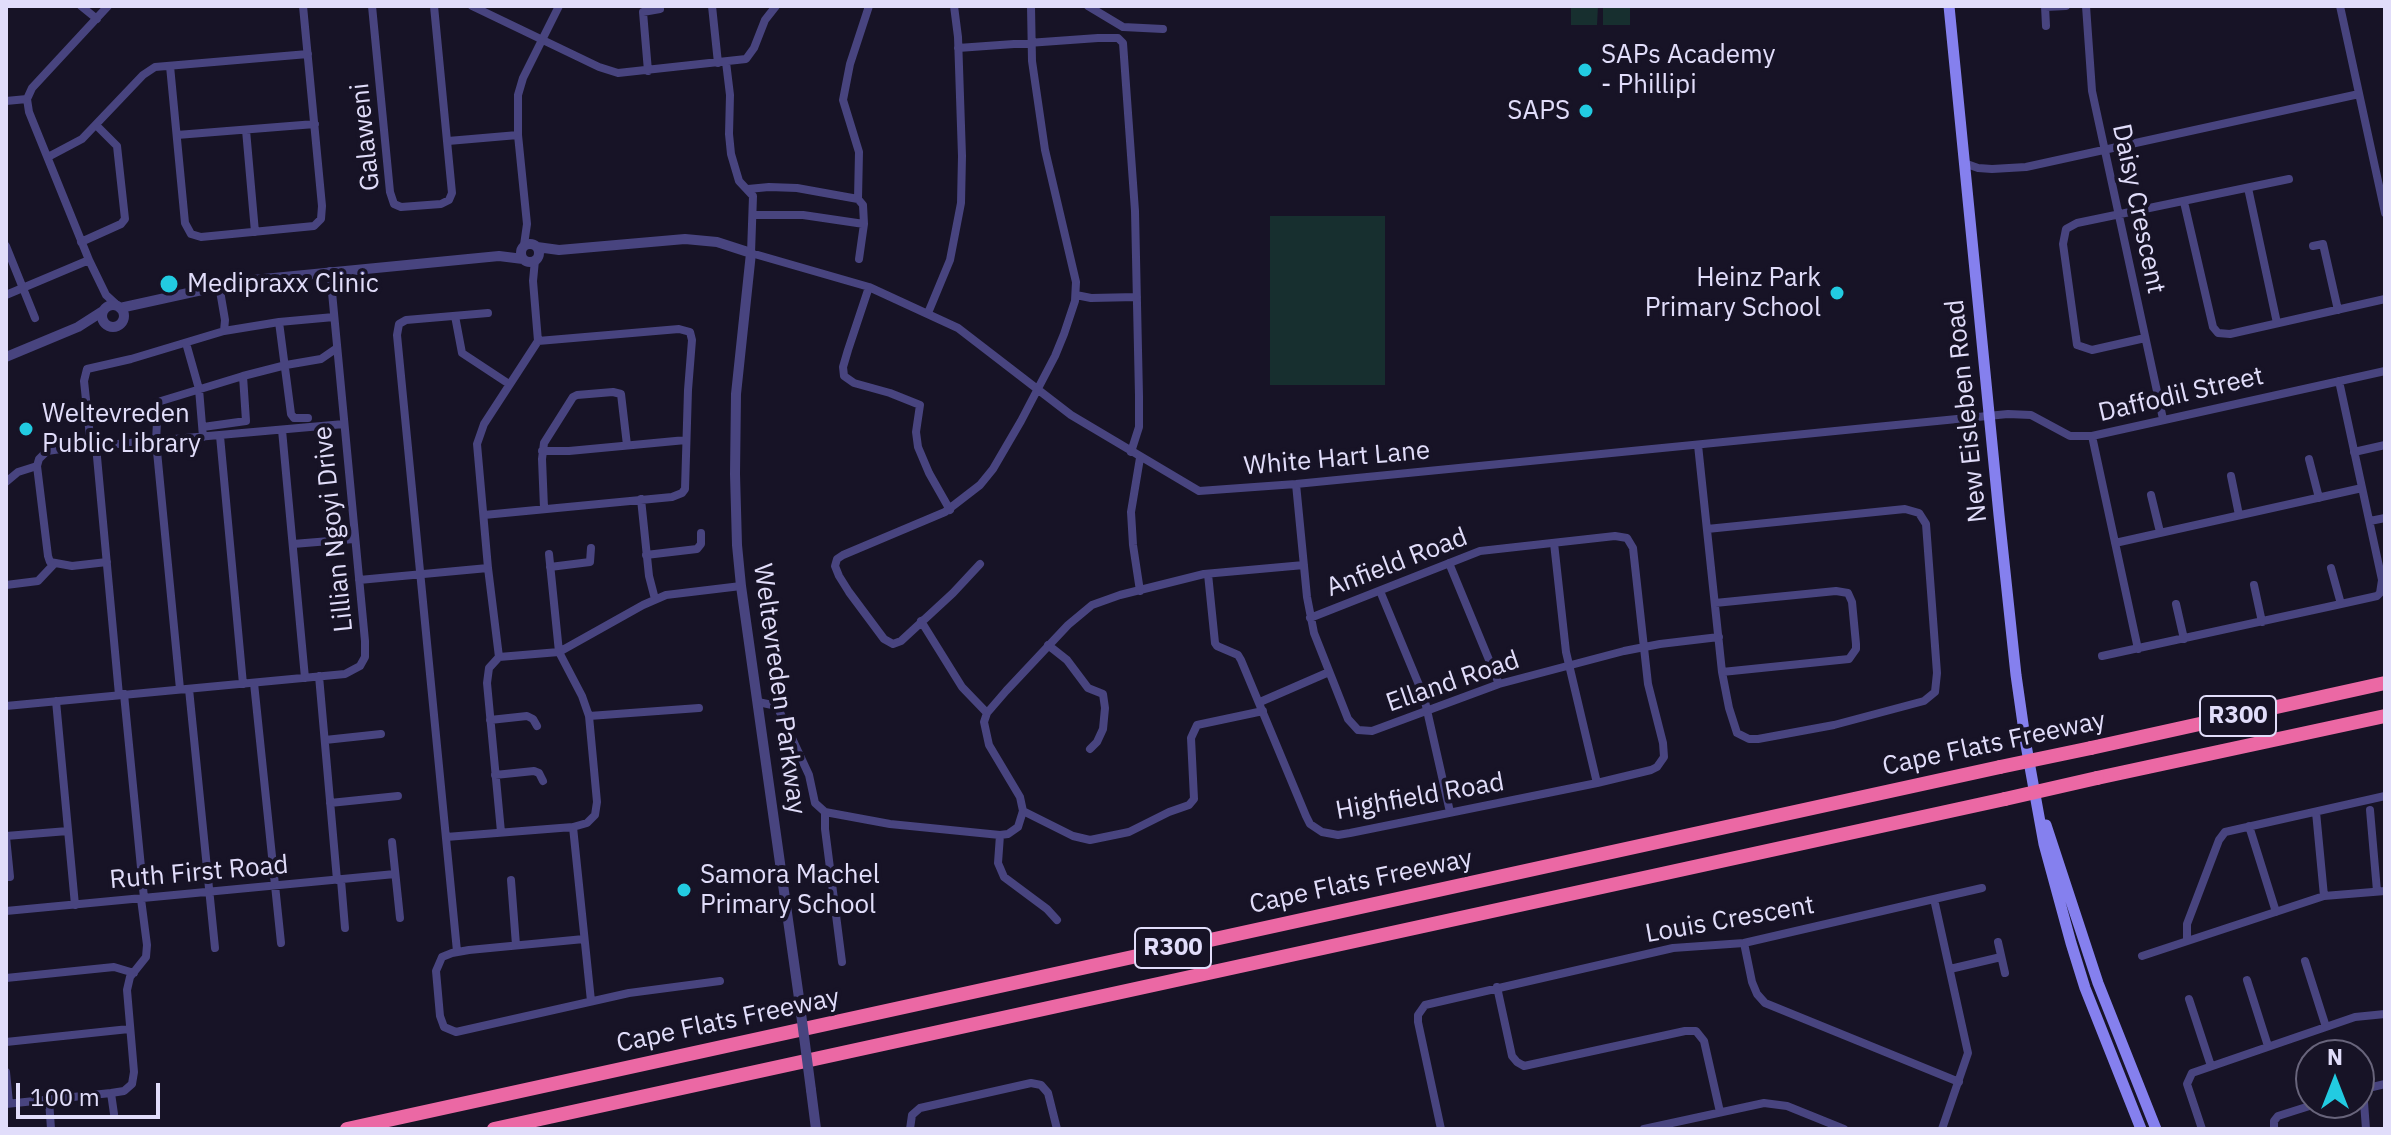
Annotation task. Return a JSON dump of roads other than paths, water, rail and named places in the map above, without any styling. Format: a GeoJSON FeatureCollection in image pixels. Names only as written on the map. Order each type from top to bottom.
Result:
{"type":"FeatureCollection","features":[{"type":"Feature","properties":{"kind":"highway","name":"Cape Flats Freeway"},"geometry":{"type":"LineString","coordinates":[[347,1129],[2385,683]]}},
{"type":"Feature","properties":{"kind":"highway","name":"R300"},"geometry":{"type":"LineString","coordinates":[[494,1129],[2385,716]]}},
{"type":"Feature","properties":{"kind":"main road","name":"New Eisleben Road"},"geometry":{"type":"LineString","coordinates":[[1949,6],[1989,416],[2026,745],[2044,844],[2080,973],[2141,1129]]}},
{"type":"Feature","properties":{"kind":"main road","name":"New Eisleben Road"},"geometry":{"type":"LineString","coordinates":[[2039,810],[2098,983],[2156,1129]]}},
{"type":"Feature","properties":{"kind":"street"},"geometry":{"type":"LineString","coordinates":[[81,6],[97,19]]}},
{"type":"Feature","properties":{"kind":"street"},"geometry":{"type":"LineString","coordinates":[[108,6],[32,88],[27,99],[29,112],[81,242],[102,289],[123,311],[123,321]]}},
{"type":"Feature","properties":{"kind":"street"},"geometry":{"type":"LineString","coordinates":[[170,66],[185,223],[191,234],[201,237],[307,228],[319,223],[322,206],[303,6]]}},
{"type":"Feature","properties":{"kind":"street","name":"Galaweni"},"geometry":{"type":"LineString","coordinates":[[372,6],[390,192],[394,204],[401,207],[441,204],[449,200],[453,189],[434,6]]}},
{"type":"Feature","properties":{"kind":"street"},"geometry":{"type":"LineString","coordinates":[[472,6],[610,71],[648,71],[746,59],[765,20],[776,6]]}},
{"type":"Feature","properties":{"kind":"street"},"geometry":{"type":"LineString","coordinates":[[499,657],[488,568],[478,437],[538,341],[518,135],[520,87],[559,6]]}},
{"type":"Feature","properties":{"kind":"street"},"geometry":{"type":"LineString","coordinates":[[6,357],[78,327],[113,305],[119,307],[151,302],[219,285],[330,271],[685,239],[717,242],[751,253],[753,196],[739,181],[731,154],[730,95],[712,6]]}},
{"type":"Feature","properties":{"kind":"street"},"geometry":{"type":"LineString","coordinates":[[858,199],[859,152],[843,100],[850,64],[869,6]]}},
{"type":"Feature","properties":{"kind":"street"},"geometry":{"type":"LineString","coordinates":[[928,313],[950,260],[961,203],[962,156],[954,6]]}},
{"type":"Feature","properties":{"kind":"street"},"geometry":{"type":"LineString","coordinates":[[980,564],[901,641],[893,644],[888,643],[836,570],[836,563],[843,555],[950,510],[986,479],[1038,389],[1064,334],[1076,295],[1074,275],[1048,168],[1031,42],[1031,6]]}},
{"type":"Feature","properties":{"kind":"street"},"geometry":{"type":"LineString","coordinates":[[1088,6],[1126,27],[1163,29]]}},
{"type":"Feature","properties":{"kind":"street"},"geometry":{"type":"LineString","coordinates":[[2046,26],[2045,6],[2066,6]]}},
{"type":"Feature","properties":{"kind":"street","name":"Daisy Crescent"},"geometry":{"type":"LineString","coordinates":[[2086,6],[2091,82],[2163,419]]}},
{"type":"Feature","properties":{"kind":"street"},"geometry":{"type":"LineString","coordinates":[[2340,6],[2385,213]]}},
{"type":"Feature","properties":{"kind":"street"},"geometry":{"type":"LineString","coordinates":[[648,71],[643,12],[660,9]]}},
{"type":"Feature","properties":{"kind":"street"},"geometry":{"type":"LineString","coordinates":[[1126,27],[1123,43],[1135,211],[1140,417],[1131,452]]}},
{"type":"Feature","properties":{"kind":"street"},"geometry":{"type":"LineString","coordinates":[[958,48],[1114,38],[1123,43]]}},
{"type":"Feature","properties":{"kind":"street"},"geometry":{"type":"LineString","coordinates":[[48,157],[77,143],[148,70],[308,54]]}},
{"type":"Feature","properties":{"kind":"street"},"geometry":{"type":"LineString","coordinates":[[1965,168],[2012,169],[2359,94]]}},
{"type":"Feature","properties":{"kind":"street"},"geometry":{"type":"LineString","coordinates":[[6,101],[27,99]]}},
{"type":"Feature","properties":{"kind":"street"},"geometry":{"type":"LineString","coordinates":[[177,135],[315,124]]}},
{"type":"Feature","properties":{"kind":"street"},"geometry":{"type":"LineString","coordinates":[[81,242],[121,224],[125,219],[119,152],[115,142],[96,125]]}},
{"type":"Feature","properties":{"kind":"street"},"geometry":{"type":"LineString","coordinates":[[246,130],[255,232]]}},
{"type":"Feature","properties":{"kind":"street"},"geometry":{"type":"LineString","coordinates":[[448,141],[518,135]]}},
{"type":"Feature","properties":{"kind":"street"},"geometry":{"type":"LineString","coordinates":[[2373,161],[2385,158]]}},
{"type":"Feature","properties":{"kind":"street"},"geometry":{"type":"LineString","coordinates":[[2145,338],[2092,350],[2081,348],[2075,340],[2063,244],[2066,229],[2077,223],[2289,179]]}},
{"type":"Feature","properties":{"kind":"street"},"geometry":{"type":"LineString","coordinates":[[748,189],[797,188],[858,199],[863,205],[864,224],[859,259]]}},
{"type":"Feature","properties":{"kind":"street"},"geometry":{"type":"LineString","coordinates":[[2248,188],[2277,323]]}},
{"type":"Feature","properties":{"kind":"street"},"geometry":{"type":"LineString","coordinates":[[2184,202],[2214,330],[2222,335],[2385,299]]}},
{"type":"Feature","properties":{"kind":"street"},"geometry":{"type":"LineString","coordinates":[[754,215],[803,215],[864,224]]}},
{"type":"Feature","properties":{"kind":"street"},"geometry":{"type":"LineString","coordinates":[[2313,246],[2323,244],[2338,310]]}},
{"type":"Feature","properties":{"kind":"street"},"geometry":{"type":"LineString","coordinates":[[6,246],[35,318]]}},
{"type":"Feature","properties":{"kind":"street","name":"White Hart Lane"},"geometry":{"type":"LineString","coordinates":[[751,253],[869,287],[958,328],[1071,415],[1199,491],[1989,416]]}},
{"type":"Feature","properties":{"kind":"street","name":"Weltevreden Parkway"},"geometry":{"type":"LineString","coordinates":[[751,253],[736,394],[735,474],[741,586],[816,1129]]}},
{"type":"Feature","properties":{"kind":"street"},"geometry":{"type":"LineString","coordinates":[[6,295],[89,260]]}},
{"type":"Feature","properties":{"kind":"street","name":"Lillian Ngoyi Drive"},"geometry":{"type":"LineString","coordinates":[[6,706],[305,678],[351,672],[360,666],[365,657],[330,271]]}},
{"type":"Feature","properties":{"kind":"street"},"geometry":{"type":"LineString","coordinates":[[219,285],[224,331]]}},
{"type":"Feature","properties":{"kind":"street"},"geometry":{"type":"LineString","coordinates":[[869,287],[843,367],[844,376],[854,383],[920,405],[916,432],[918,447],[950,510]]}},
{"type":"Feature","properties":{"kind":"street"},"geometry":{"type":"LineString","coordinates":[[102,289],[103,320],[108,326]]}},
{"type":"Feature","properties":{"kind":"street"},"geometry":{"type":"LineString","coordinates":[[1076,295],[1091,298],[1137,297]]}},
{"type":"Feature","properties":{"kind":"street"},"geometry":{"type":"LineString","coordinates":[[78,327],[117,327],[151,302]]}},
{"type":"Feature","properties":{"kind":"street"},"geometry":{"type":"LineString","coordinates":[[457,951],[397,335],[399,324],[406,320],[488,313]]}},
{"type":"Feature","properties":{"kind":"street"},"geometry":{"type":"LineString","coordinates":[[455,316],[462,353],[509,384]]}},
{"type":"Feature","properties":{"kind":"street"},"geometry":{"type":"LineString","coordinates":[[6,1072],[8,1104],[111,1093],[129,1088],[134,1079],[127,990],[128,982],[147,951],[107,562],[84,381],[87,369],[224,331],[334,317]]}},
{"type":"Feature","properties":{"kind":"street"},"geometry":{"type":"LineString","coordinates":[[279,322],[292,416],[296,419],[308,418]]}},
{"type":"Feature","properties":{"kind":"street"},"geometry":{"type":"LineString","coordinates":[[484,515],[672,497],[682,493],[686,484],[690,332],[679,329],[538,341]]}},
{"type":"Feature","properties":{"kind":"street"},"geometry":{"type":"LineString","coordinates":[[186,343],[199,389],[203,437]]}},
{"type":"Feature","properties":{"kind":"street"},"geometry":{"type":"LineString","coordinates":[[215,948],[156,441],[159,402],[243,376],[321,359],[337,348]]}},
{"type":"Feature","properties":{"kind":"street","name":"Daffodil Street"},"geometry":{"type":"LineString","coordinates":[[1989,416],[2026,414],[2070,436],[2092,436],[2385,371]]}},
{"type":"Feature","properties":{"kind":"street"},"geometry":{"type":"LineString","coordinates":[[203,427],[243,423],[247,419],[243,376]]}},
{"type":"Feature","properties":{"kind":"street"},"geometry":{"type":"LineString","coordinates":[[2102,656],[2377,596],[2382,590],[2382,580],[2339,381]]}},
{"type":"Feature","properties":{"kind":"street"},"geometry":{"type":"LineString","coordinates":[[544,508],[542,451],[548,433],[573,397],[613,392],[621,394],[627,445]]}},
{"type":"Feature","properties":{"kind":"street"},"geometry":{"type":"LineString","coordinates":[[107,562],[72,566],[50,562],[37,466],[47,451],[344,424]]}},
{"type":"Feature","properties":{"kind":"street"},"geometry":{"type":"LineString","coordinates":[[282,430],[305,678]]}},
{"type":"Feature","properties":{"kind":"street"},"geometry":{"type":"LineString","coordinates":[[220,436],[243,684]]}},
{"type":"Feature","properties":{"kind":"street"},"geometry":{"type":"LineString","coordinates":[[2092,436],[2138,649]]}},
{"type":"Feature","properties":{"kind":"street"},"geometry":{"type":"LineString","coordinates":[[542,451],[686,440]]}},
{"type":"Feature","properties":{"kind":"street"},"geometry":{"type":"LineString","coordinates":[[1698,445],[1722,672],[1734,728],[1742,737],[1749,739],[1834,725],[1899,708],[1931,697],[1935,692],[1937,673],[1926,524],[1919,513],[1905,509],[1707,529]]}},
{"type":"Feature","properties":{"kind":"street"},"geometry":{"type":"LineString","coordinates":[[2354,452],[2385,445]]}},
{"type":"Feature","properties":{"kind":"street"},"geometry":{"type":"LineString","coordinates":[[1140,458],[1131,512],[1140,591]]}},
{"type":"Feature","properties":{"kind":"street"},"geometry":{"type":"LineString","coordinates":[[2309,459],[2319,498]]}},
{"type":"Feature","properties":{"kind":"street"},"geometry":{"type":"LineString","coordinates":[[6,482],[18,472],[37,466]]}},
{"type":"Feature","properties":{"kind":"street"},"geometry":{"type":"LineString","coordinates":[[2231,476],[2239,515]]}},
{"type":"Feature","properties":{"kind":"street","name":"Elland Road"},"geometry":{"type":"LineString","coordinates":[[1296,484],[1310,618],[1348,719],[1358,730],[1372,731],[1499,684],[1568,666],[1644,647],[1719,637]]}},
{"type":"Feature","properties":{"kind":"street"},"geometry":{"type":"LineString","coordinates":[[2115,543],[2362,488]]}},
{"type":"Feature","properties":{"kind":"street"},"geometry":{"type":"LineString","coordinates":[[2151,495],[2160,532]]}},
{"type":"Feature","properties":{"kind":"street"},"geometry":{"type":"LineString","coordinates":[[641,499],[650,586],[655,599]]}},
{"type":"Feature","properties":{"kind":"street"},"geometry":{"type":"LineString","coordinates":[[2370,521],[2385,518]]}},
{"type":"Feature","properties":{"kind":"street"},"geometry":{"type":"LineString","coordinates":[[646,555],[697,549],[701,544],[701,533]]}},
{"type":"Feature","properties":{"kind":"street","name":"Anfield Road"},"geometry":{"type":"LineString","coordinates":[[1310,618],[1480,551],[1615,536],[1631,542],[1644,647]]}},
{"type":"Feature","properties":{"kind":"street"},"geometry":{"type":"LineString","coordinates":[[293,544],[354,539]]}},
{"type":"Feature","properties":{"kind":"street"},"geometry":{"type":"LineString","coordinates":[[1554,543],[1568,666],[1597,783]]}},
{"type":"Feature","properties":{"kind":"street"},"geometry":{"type":"LineString","coordinates":[[550,567],[587,563],[591,560],[591,548]]}},
{"type":"Feature","properties":{"kind":"street"},"geometry":{"type":"LineString","coordinates":[[446,837],[573,827],[587,823],[595,815],[597,802],[589,716],[559,652],[549,554]]}},
{"type":"Feature","properties":{"kind":"street"},"geometry":{"type":"LineString","coordinates":[[1449,563],[1499,684]]}},
{"type":"Feature","properties":{"kind":"street"},"geometry":{"type":"LineString","coordinates":[[6,585],[38,581],[54,564]]}},
{"type":"Feature","properties":{"kind":"street"},"geometry":{"type":"LineString","coordinates":[[758,702],[777,706],[809,775],[815,803],[825,812],[890,824],[1008,834],[1018,827],[1023,811],[1020,797],[989,745],[984,722],[987,713],[1048,645],[1092,605],[1105,599],[1211,574],[1304,565]]}},
{"type":"Feature","properties":{"kind":"street"},"geometry":{"type":"LineString","coordinates":[[359,580],[488,568]]}},
{"type":"Feature","properties":{"kind":"street"},"geometry":{"type":"LineString","coordinates":[[2331,568],[2341,604]]}},
{"type":"Feature","properties":{"kind":"street","name":"Highfield Road"},"geometry":{"type":"LineString","coordinates":[[1211,574],[1214,639],[1217,646],[1238,655],[1241,660],[1310,824],[1322,832],[1338,835],[1597,783],[1657,767],[1664,757],[1663,743],[1648,684],[1644,647]]}},
{"type":"Feature","properties":{"kind":"street"},"geometry":{"type":"LineString","coordinates":[[2254,585],[2262,622]]}},
{"type":"Feature","properties":{"kind":"street"},"geometry":{"type":"LineString","coordinates":[[501,832],[487,674],[499,657],[559,652],[655,599],[682,592],[741,586]]}},
{"type":"Feature","properties":{"kind":"street"},"geometry":{"type":"LineString","coordinates":[[1380,591],[1428,710],[1450,812]]}},
{"type":"Feature","properties":{"kind":"street"},"geometry":{"type":"LineString","coordinates":[[1715,603],[1836,591],[1848,593],[1852,602],[1856,649],[1849,659],[1722,672]]}},
{"type":"Feature","properties":{"kind":"street"},"geometry":{"type":"LineString","coordinates":[[2176,604],[2184,639]]}},
{"type":"Feature","properties":{"kind":"street"},"geometry":{"type":"LineString","coordinates":[[921,621],[962,687],[987,713]]}},
{"type":"Feature","properties":{"kind":"street"},"geometry":{"type":"LineString","coordinates":[[1048,645],[1067,660],[1088,688],[1103,694],[1105,698],[1103,729],[1090,749]]}},
{"type":"Feature","properties":{"kind":"street"},"geometry":{"type":"LineString","coordinates":[[1023,811],[1073,836],[1090,840],[1129,832],[1189,805],[1194,799],[1191,738],[1197,725],[1262,706],[1329,672]]}},
{"type":"Feature","properties":{"kind":"street"},"geometry":{"type":"LineString","coordinates":[[319,676],[345,928]]}},
{"type":"Feature","properties":{"kind":"street"},"geometry":{"type":"LineString","coordinates":[[254,683],[281,943]]}},
{"type":"Feature","properties":{"kind":"street"},"geometry":{"type":"LineString","coordinates":[[56,701],[75,905]]}},
{"type":"Feature","properties":{"kind":"street"},"geometry":{"type":"LineString","coordinates":[[589,716],[699,708]]}},
{"type":"Feature","properties":{"kind":"street"},"geometry":{"type":"LineString","coordinates":[[490,720],[527,716],[537,726]]}},
{"type":"Feature","properties":{"kind":"street"},"geometry":{"type":"LineString","coordinates":[[325,740],[381,734]]}},
{"type":"Feature","properties":{"kind":"street"},"geometry":{"type":"LineString","coordinates":[[495,775],[537,772],[543,781]]}},
{"type":"Feature","properties":{"kind":"street"},"geometry":{"type":"LineString","coordinates":[[330,803],[398,796]]}},
{"type":"Feature","properties":{"kind":"street"},"geometry":{"type":"LineString","coordinates":[[2187,941],[2187,924],[2219,840],[2225,832],[2385,796]]}},
{"type":"Feature","properties":{"kind":"street"},"geometry":{"type":"LineString","coordinates":[[2142,956],[2324,896],[2381,891],[2370,810]]}},
{"type":"Feature","properties":{"kind":"street"},"geometry":{"type":"LineString","coordinates":[[825,812],[842,962]]}},
{"type":"Feature","properties":{"kind":"street"},"geometry":{"type":"LineString","coordinates":[[2316,812],[2324,896]]}},
{"type":"Feature","properties":{"kind":"street"},"geometry":{"type":"LineString","coordinates":[[2249,826],[2276,912]]}},
{"type":"Feature","properties":{"kind":"street"},"geometry":{"type":"LineString","coordinates":[[573,827],[591,1001]]}},
{"type":"Feature","properties":{"kind":"street"},"geometry":{"type":"LineString","coordinates":[[10,877],[6,837],[68,831]]}},
{"type":"Feature","properties":{"kind":"street"},"geometry":{"type":"LineString","coordinates":[[1000,835],[998,863],[1004,877],[1057,920]]}},
{"type":"Feature","properties":{"kind":"street"},"geometry":{"type":"LineString","coordinates":[[392,842],[400,918]]}},
{"type":"Feature","properties":{"kind":"street","name":"Ruth First Road"},"geometry":{"type":"LineString","coordinates":[[6,911],[395,874]]}},
{"type":"Feature","properties":{"kind":"street"},"geometry":{"type":"LineString","coordinates":[[511,880],[516,945]]}},
{"type":"Feature","properties":{"kind":"street","name":"Louis Crescent"},"geometry":{"type":"LineString","coordinates":[[1441,1129],[1418,1022],[1421,1009],[1431,1002],[1673,948],[1744,943],[1982,888]]}},
{"type":"Feature","properties":{"kind":"street"},"geometry":{"type":"LineString","coordinates":[[1934,899],[1968,1053],[1942,1129]]}},
{"type":"Feature","properties":{"kind":"street"},"geometry":{"type":"LineString","coordinates":[[584,939],[457,951],[442,957],[436,971],[440,1016],[447,1030],[456,1032],[646,990],[720,981]]}},
{"type":"Feature","properties":{"kind":"street"},"geometry":{"type":"LineString","coordinates":[[1998,942],[2005,973]]}},
{"type":"Feature","properties":{"kind":"street"},"geometry":{"type":"LineString","coordinates":[[1744,943],[1757,994],[1765,1003],[1959,1082]]}},
{"type":"Feature","properties":{"kind":"street"},"geometry":{"type":"LineString","coordinates":[[1950,969],[2001,957]]}},
{"type":"Feature","properties":{"kind":"street"},"geometry":{"type":"LineString","coordinates":[[2305,961],[2326,1027]]}},
{"type":"Feature","properties":{"kind":"street"},"geometry":{"type":"LineString","coordinates":[[6,978],[114,967],[134,973]]}},
{"type":"Feature","properties":{"kind":"street"},"geometry":{"type":"LineString","coordinates":[[2247,980],[2268,1046]]}},
{"type":"Feature","properties":{"kind":"street"},"geometry":{"type":"LineString","coordinates":[[1497,987],[1512,1056],[1524,1066],[1696,1031],[1704,1041],[1720,1112]]}},
{"type":"Feature","properties":{"kind":"street"},"geometry":{"type":"LineString","coordinates":[[2189,999],[2211,1066]]}},
{"type":"Feature","properties":{"kind":"street"},"geometry":{"type":"LineString","coordinates":[[2202,1129],[2188,1080],[2192,1073],[2359,1016],[2385,1014]]}},
{"type":"Feature","properties":{"kind":"street"},"geometry":{"type":"LineString","coordinates":[[6,1042],[129,1029]]}},
{"type":"Feature","properties":{"kind":"street"},"geometry":{"type":"LineString","coordinates":[[910,1129],[915,1111],[929,1105],[1037,1083],[1048,1093],[1057,1129]]}},
{"type":"Feature","properties":{"kind":"street"},"geometry":{"type":"LineString","coordinates":[[111,1093],[114,1114]]}},
{"type":"Feature","properties":{"kind":"street"},"geometry":{"type":"LineString","coordinates":[[49,1100],[51,1129]]}},
{"type":"Feature","properties":{"kind":"street"},"geometry":{"type":"LineString","coordinates":[[1644,1129],[1764,1103],[1796,1110],[1844,1129]]}},
{"type":"Feature","properties":{"kind":"street"},"geometry":{"type":"LineString","coordinates":[[2274,1129],[2278,1116],[2295,1111]]}},
{"type":"Feature","properties":{"kind":"place","name":"SAPs Academy - Phillipi"},"geometry":{"type":"Point","coordinates":[1585,70]}},
{"type":"Feature","properties":{"kind":"place","name":"SAPS"},"geometry":{"type":"Point","coordinates":[1586,111]}},
{"type":"Feature","properties":{"kind":"place","name":"Medipraxx Clinic"},"geometry":{"type":"Point","coordinates":[169,284]}},
{"type":"Feature","properties":{"kind":"place","name":"Heinz Park Primary School"},"geometry":{"type":"Point","coordinates":[1837,293]}},
{"type":"Feature","properties":{"kind":"place","name":"Weltevreden Public Library"},"geometry":{"type":"Point","coordinates":[26,429]}},
{"type":"Feature","properties":{"kind":"place","name":"Samora Machel Primary School"},"geometry":{"type":"Point","coordinates":[684,890]}}]}
